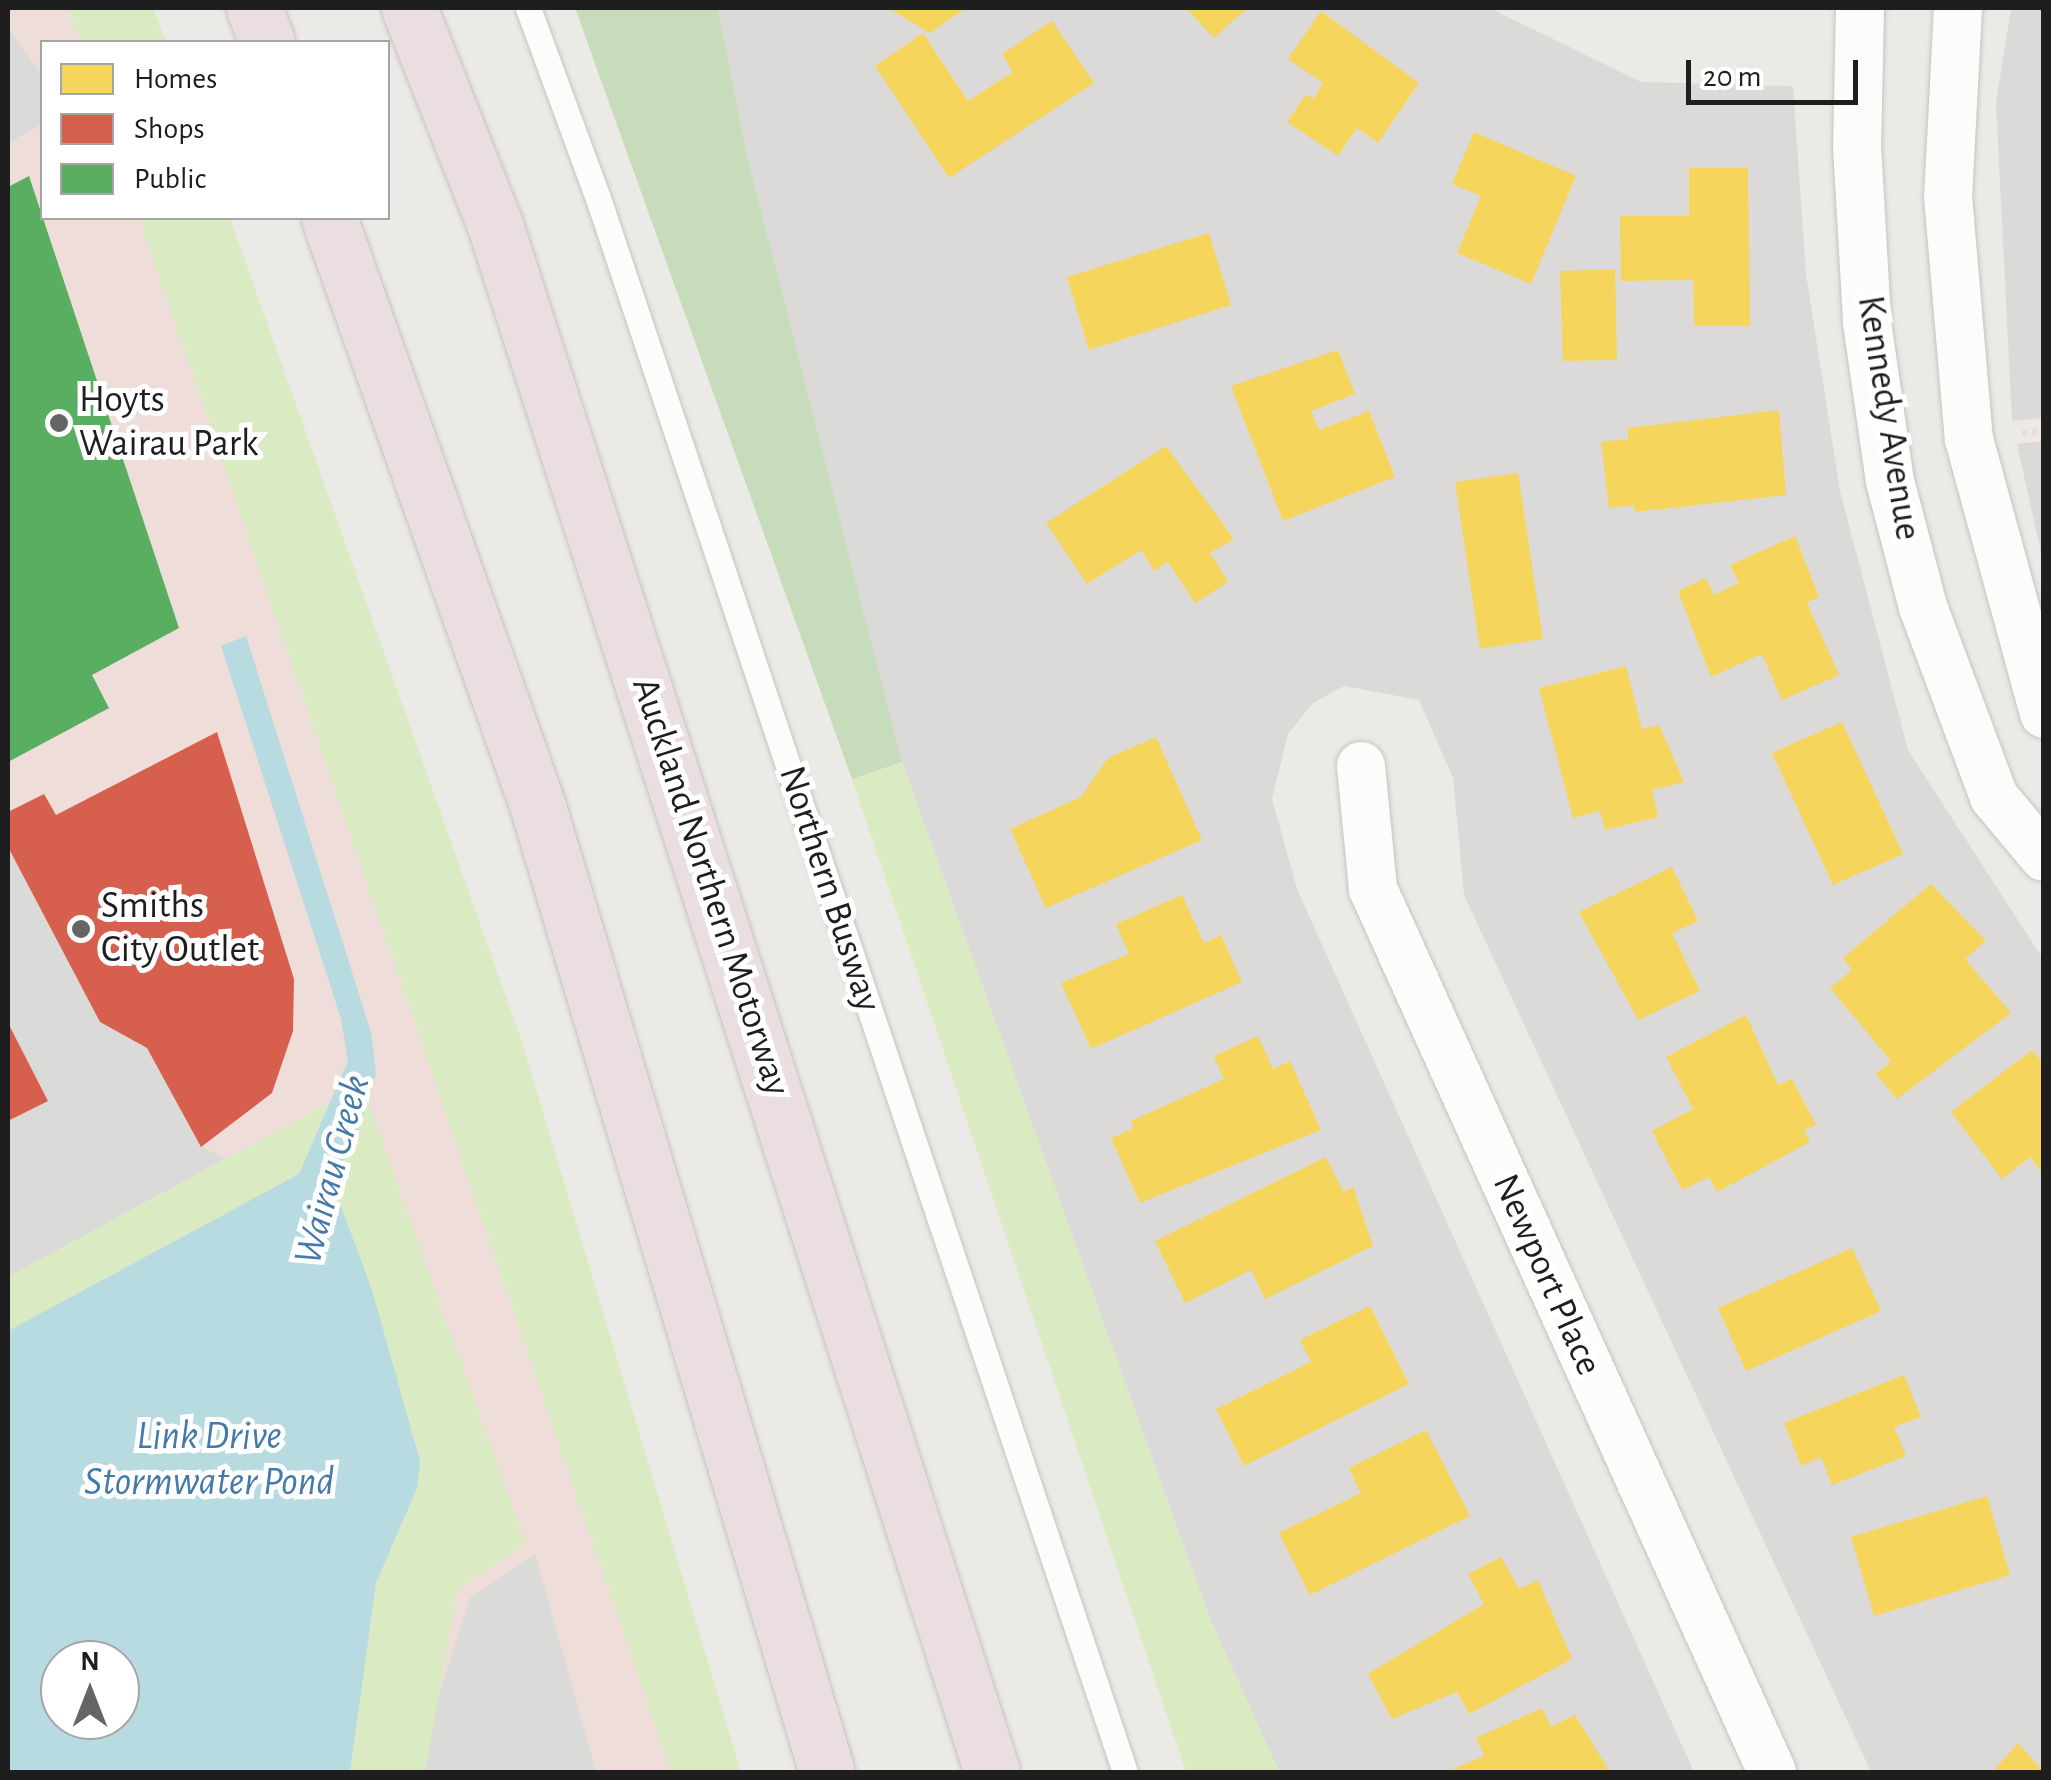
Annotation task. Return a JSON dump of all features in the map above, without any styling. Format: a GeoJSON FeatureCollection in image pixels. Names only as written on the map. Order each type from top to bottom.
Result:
{"type":"FeatureCollection","features":[{"type":"Feature","properties":{"kind":"highway"},"geometry":{"type":"LineString","coordinates":[[254,8],[266,40]]}},
{"type":"Feature","properties":{"kind":"highway","name":"Auckland Northern Motorway"},"geometry":{"type":"LineString","coordinates":[[409,8],[495,224],[992,1772]]}},
{"type":"Feature","properties":{"kind":"highway"},"geometry":{"type":"LineString","coordinates":[[330,220],[538,807],[827,1772]]}},
{"type":"Feature","properties":{"kind":"street","name":"Kennedy Avenue"},"geometry":{"type":"LineString","coordinates":[[1860,8],[1857,146],[1866,302],[1890,481],[1923,607],[1994,797],[2044,856]]}},
{"type":"Feature","properties":{"kind":"street","name":"Kennedy Avenue"},"geometry":{"type":"LineString","coordinates":[[1958,8],[1948,196],[1969,439],[2044,714]]}},
{"type":"Feature","properties":{"kind":"street","name":"Newport Place"},"geometry":{"type":"LineString","coordinates":[[1360,766],[1373,889],[1772,1772]]}},
{"type":"Feature","properties":{"kind":"lane","name":"Northern Busway"},"geometry":{"type":"LineString","coordinates":[[528,8],[598,198],[1124,1772]]}},
{"type":"Feature","properties":{"kind":"shaded area"},"geometry":{"type":"Polygon","coordinates":[[[8,8],[68,8],[79,40],[40,40],[40,220],[140,220],[671,1772],[8,1772],[8,8]]]}},
{"type":"Feature","properties":{"kind":"shaded area"},"geometry":{"type":"Polygon","coordinates":[[[718,8],[1490,8],[1641,82],[1793,86],[1806,274],[1840,491],[1908,750],[2043,959],[2043,1772],[1871,1772],[1464,895],[1453,778],[1419,700],[1344,686],[1313,703],[1288,734],[1272,799],[1297,889],[1694,1772],[1279,1772],[1210,1619],[902,762],[746,151],[718,8]]]}},
{"type":"Feature","properties":{"kind":"shaded area"},"geometry":{"type":"Polygon","coordinates":[[[2011,8],[2044,8],[2043,418],[2012,421],[1996,103],[2011,8]]]}},
{"type":"Feature","properties":{"kind":"shaded area"},"geometry":{"type":"Polygon","coordinates":[[[8,29],[40,72],[40,125],[8,143],[8,29]]]}},
{"type":"Feature","properties":{"kind":"shaded area"},"geometry":{"type":"Polygon","coordinates":[[[2044,441],[2043,562],[2017,444],[2044,441]]]}},
{"type":"Feature","properties":{"kind":"shaded area"},"geometry":{"type":"Polygon","coordinates":[[[8,847],[100,1022],[147,1048],[201,1147],[226,1158],[8,1277],[8,1122],[48,1100],[8,1023],[8,847]]]}},
{"type":"Feature","properties":{"kind":"shaded area"},"geometry":{"type":"Polygon","coordinates":[[[535,1554],[596,1772],[414,1772],[470,1598],[535,1554]]]}},
{"type":"Feature","properties":{"kind":"green space"},"geometry":{"type":"Polygon","coordinates":[[[68,8],[153,8],[165,40],[79,40],[68,8]]]}},
{"type":"Feature","properties":{"kind":"green space"},"geometry":{"type":"Polygon","coordinates":[[[575,8],[718,8],[746,151],[902,762],[852,779],[575,8]]]}},
{"type":"Feature","properties":{"kind":"green space"},"geometry":{"type":"Polygon","coordinates":[[[140,220],[231,220],[522,1042],[741,1772],[671,1772],[140,220]]]}},
{"type":"Feature","properties":{"kind":"green space"},"geometry":{"type":"Polygon","coordinates":[[[902,762],[1210,1619],[1279,1772],[1186,1772],[852,779],[902,762]]]}},
{"type":"Feature","properties":{"kind":"green space","name":"Link Drive Stormwater Pond"},"geometry":{"type":"Polygon","coordinates":[[[362,1085],[526,1544],[458,1589],[425,1772],[8,1772],[8,1277],[362,1085]]]}},
{"type":"Feature","properties":{"kind":"water","name":"Link Drive Stormwater Pond"},"geometry":{"type":"Polygon","coordinates":[[[246,636],[371,1032],[376,1074],[360,1126],[328,1192],[342,1209],[372,1290],[420,1461],[417,1488],[376,1583],[350,1772],[8,1772],[8,1331],[299,1174],[348,1061],[341,1019],[221,646],[246,636]]]}},
{"type":"Feature","properties":{"kind":"building: Homes"},"geometry":{"type":"Polygon","coordinates":[[[888,8],[966,8],[930,33],[888,8]]]}},
{"type":"Feature","properties":{"kind":"building: Homes"},"geometry":{"type":"Polygon","coordinates":[[[1186,8],[1247,8],[1214,38],[1186,8]]]}},
{"type":"Feature","properties":{"kind":"building: Homes"},"geometry":{"type":"Polygon","coordinates":[[[1321,11],[1419,83],[1378,143],[1357,128],[1338,156],[1287,122],[1306,94],[1313,99],[1323,83],[1288,59],[1321,11]]]}},
{"type":"Feature","properties":{"kind":"building: Homes"},"geometry":{"type":"Polygon","coordinates":[[[1052,21],[1094,83],[949,178],[875,66],[923,33],[968,101],[1013,72],[1002,54],[1052,21]]]}},
{"type":"Feature","properties":{"kind":"building: Homes"},"geometry":{"type":"Polygon","coordinates":[[[1474,132],[1576,176],[1531,284],[1457,253],[1481,196],[1452,184],[1474,132]]]}},
{"type":"Feature","properties":{"kind":"building: Homes"},"geometry":{"type":"Polygon","coordinates":[[[1689,168],[1748,168],[1750,326],[1694,326],[1693,280],[1621,281],[1620,216],[1689,216],[1689,168]]]}},
{"type":"Feature","properties":{"kind":"building: Homes"},"geometry":{"type":"Polygon","coordinates":[[[1209,233],[1231,305],[1089,350],[1067,277],[1209,233]]]}},
{"type":"Feature","properties":{"kind":"building: Homes"},"geometry":{"type":"Polygon","coordinates":[[[1615,269],[1617,360],[1563,361],[1560,271],[1615,269]]]}},
{"type":"Feature","properties":{"kind":"building: Homes"},"geometry":{"type":"Polygon","coordinates":[[[1338,350],[1355,394],[1311,411],[1319,430],[1369,411],[1395,477],[1283,521],[1231,386],[1338,350]]]}},
{"type":"Feature","properties":{"kind":"building: Homes"},"geometry":{"type":"Polygon","coordinates":[[[1779,410],[1786,495],[1635,512],[1634,505],[1609,508],[1601,442],[1628,439],[1628,428],[1779,410]]]}},
{"type":"Feature","properties":{"kind":"building: Homes"},"geometry":{"type":"Polygon","coordinates":[[[1166,446],[1234,539],[1210,553],[1228,582],[1195,603],[1168,562],[1154,571],[1141,550],[1087,584],[1046,523],[1166,446]]]}},
{"type":"Feature","properties":{"kind":"building: Homes"},"geometry":{"type":"Polygon","coordinates":[[[1518,473],[1543,639],[1480,649],[1455,482],[1518,473]]]}},
{"type":"Feature","properties":{"kind":"building: Homes"},"geometry":{"type":"Polygon","coordinates":[[[1795,536],[1819,597],[1807,603],[1839,675],[1782,700],[1762,654],[1711,677],[1678,591],[1706,578],[1714,595],[1739,583],[1730,565],[1795,536]]]}},
{"type":"Feature","properties":{"kind":"building: Homes"},"geometry":{"type":"Polygon","coordinates":[[[1626,666],[1642,729],[1659,725],[1684,782],[1652,790],[1658,817],[1605,830],[1600,811],[1573,818],[1539,688],[1626,666]]]}},
{"type":"Feature","properties":{"kind":"building: Homes"},"geometry":{"type":"Polygon","coordinates":[[[1842,722],[1903,854],[1833,885],[1772,753],[1842,722]]]}},
{"type":"Feature","properties":{"kind":"building: Homes"},"geometry":{"type":"Polygon","coordinates":[[[1156,737],[1202,840],[1046,908],[1010,829],[1081,797],[1108,758],[1156,737]]]}},
{"type":"Feature","properties":{"kind":"building: Homes"},"geometry":{"type":"Polygon","coordinates":[[[1672,867],[1698,921],[1672,933],[1700,991],[1638,1020],[1579,912],[1672,867]]]}},
{"type":"Feature","properties":{"kind":"building: Homes"},"geometry":{"type":"Polygon","coordinates":[[[1931,884],[1986,941],[1965,959],[2011,1013],[1897,1099],[1876,1074],[1891,1061],[1830,988],[1852,970],[1843,958],[1931,884]]]}},
{"type":"Feature","properties":{"kind":"building: Homes"},"geometry":{"type":"Polygon","coordinates":[[[1182,895],[1204,943],[1221,935],[1242,982],[1091,1049],[1061,983],[1129,954],[1116,924],[1182,895]]]}},
{"type":"Feature","properties":{"kind":"building: Homes"},"geometry":{"type":"Polygon","coordinates":[[[1746,1015],[1778,1085],[1792,1079],[1816,1125],[1804,1130],[1810,1142],[1717,1192],[1709,1177],[1682,1190],[1652,1131],[1693,1109],[1666,1057],[1746,1015]]]}},
{"type":"Feature","properties":{"kind":"building: Homes"},"geometry":{"type":"Polygon","coordinates":[[[1258,1036],[1273,1069],[1290,1061],[1321,1130],[1140,1203],[1111,1138],[1134,1128],[1131,1121],[1224,1079],[1214,1056],[1258,1036]]]}},
{"type":"Feature","properties":{"kind":"building: Homes"},"geometry":{"type":"Polygon","coordinates":[[[2032,1050],[2044,1064],[2044,1175],[2030,1157],[2002,1179],[1951,1112],[2032,1050]]]}},
{"type":"Feature","properties":{"kind":"building: Homes"},"geometry":{"type":"Polygon","coordinates":[[[1326,1157],[1343,1192],[1353,1187],[1373,1246],[1265,1299],[1251,1270],[1185,1303],[1155,1241],[1326,1157]]]}},
{"type":"Feature","properties":{"kind":"building: Homes"},"geometry":{"type":"Polygon","coordinates":[[[1852,1248],[1881,1311],[1746,1371],[1718,1308],[1852,1248]]]}},
{"type":"Feature","properties":{"kind":"building: Homes"},"geometry":{"type":"Polygon","coordinates":[[[1370,1306],[1409,1384],[1244,1466],[1216,1409],[1311,1362],[1300,1340],[1370,1306]]]}},
{"type":"Feature","properties":{"kind":"building: Homes"},"geometry":{"type":"Polygon","coordinates":[[[1904,1375],[1921,1417],[1894,1427],[1906,1456],[1832,1485],[1821,1457],[1801,1466],[1784,1423],[1904,1375]]]}},
{"type":"Feature","properties":{"kind":"building: Homes"},"geometry":{"type":"Polygon","coordinates":[[[1426,1430],[1470,1516],[1310,1595],[1279,1533],[1361,1493],[1349,1468],[1426,1430]]]}},
{"type":"Feature","properties":{"kind":"building: Homes"},"geometry":{"type":"Polygon","coordinates":[[[1987,1496],[2010,1575],[1874,1616],[1851,1537],[1987,1496]]]}},
{"type":"Feature","properties":{"kind":"building: Homes"},"geometry":{"type":"Polygon","coordinates":[[[1501,1557],[1519,1589],[1538,1580],[1572,1659],[1469,1714],[1457,1692],[1392,1719],[1368,1674],[1484,1604],[1468,1574],[1501,1557]]]}},
{"type":"Feature","properties":{"kind":"building: Homes"},"geometry":{"type":"Polygon","coordinates":[[[1542,1708],[1551,1727],[1575,1715],[1610,1772],[1447,1772],[1484,1756],[1476,1738],[1542,1708]]]}},
{"type":"Feature","properties":{"kind":"building: Homes"},"geometry":{"type":"Polygon","coordinates":[[[2018,1743],[2044,1772],[1992,1772],[2018,1743]]]}},
{"type":"Feature","properties":{"kind":"building: Shops"},"geometry":{"type":"Polygon","coordinates":[[[217,732],[294,979],[293,1031],[272,1093],[201,1147],[147,1048],[100,1022],[8,847],[8,812],[44,794],[56,815],[217,732]]]}},
{"type":"Feature","properties":{"kind":"building: Shops"},"geometry":{"type":"Polygon","coordinates":[[[8,1023],[48,1101],[8,1121],[8,1023]]]}},
{"type":"Feature","properties":{"kind":"building: Public","name":"Hoyts Wairau Park"},"geometry":{"type":"Polygon","coordinates":[[[29,176],[40,220],[44,220],[179,628],[92,675],[109,708],[8,762],[8,187],[29,176]]]}},
{"type":"Feature","properties":{"kind":"place","name":"Hoyts Wairau Park"},"geometry":{"type":"Point","coordinates":[59,423]}},
{"type":"Feature","properties":{"kind":"place","name":"Smiths City Outlet"},"geometry":{"type":"Point","coordinates":[81,929]}},
{"type":"Feature","properties":{"kind":"water label","name":"Wairau Creek"},"geometry":{"type":"Point","coordinates":[332,1170]}}]}
